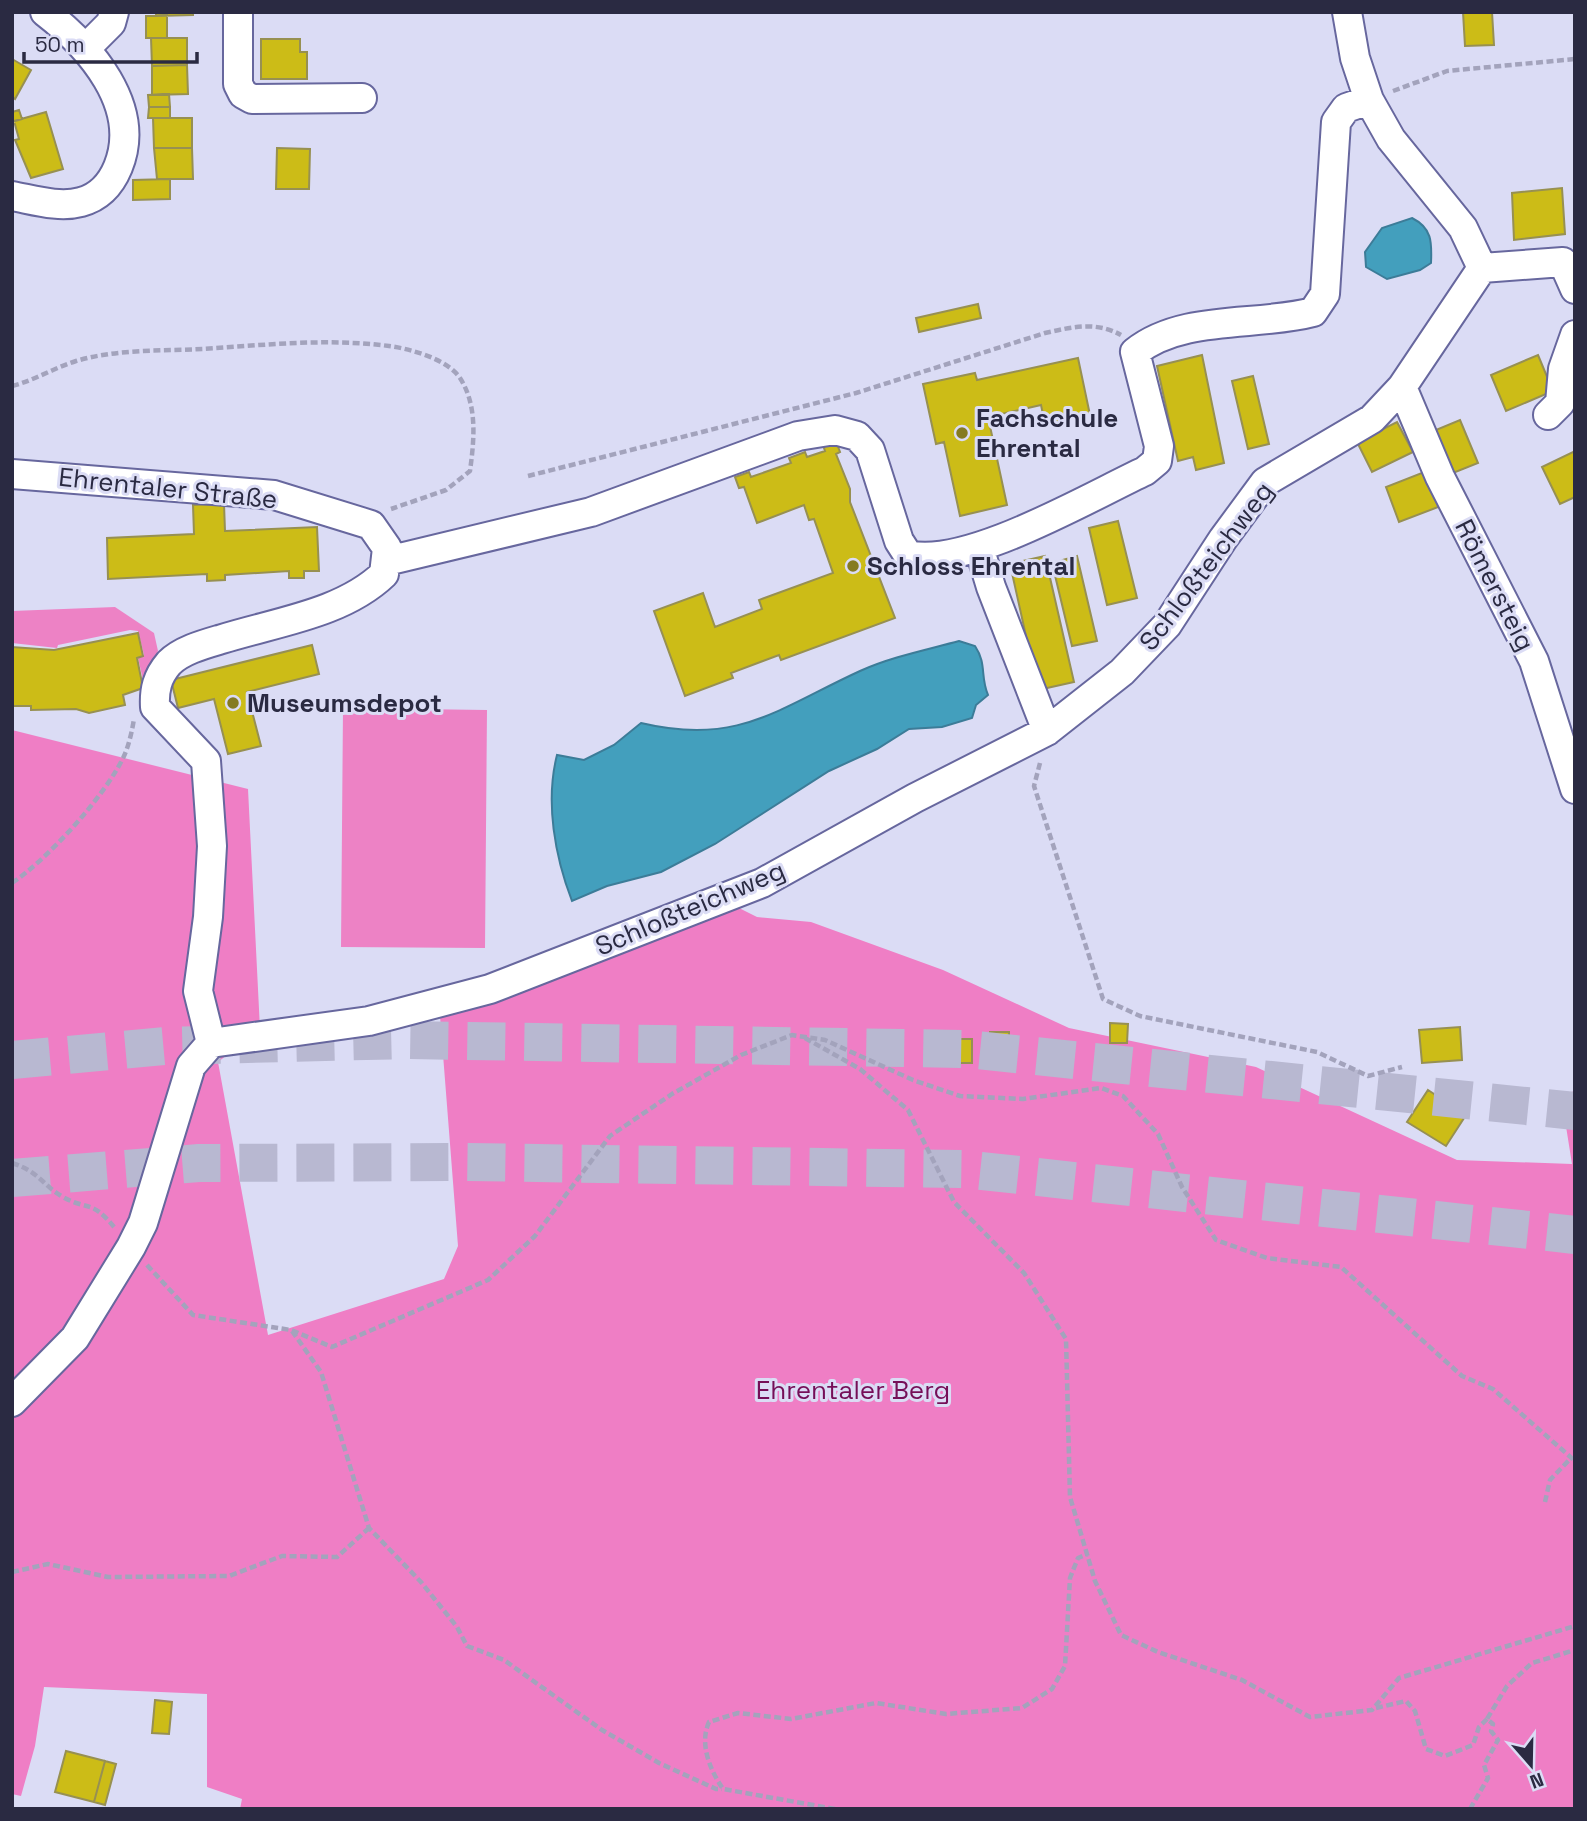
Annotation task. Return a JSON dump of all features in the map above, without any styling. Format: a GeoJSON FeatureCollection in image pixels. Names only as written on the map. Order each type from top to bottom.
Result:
{"type":"FeatureCollection","features":[{"type":"Feature","properties":{"kind":"street"},"geometry":{"type":"LineString","coordinates":[[12,196],[62,205],[79,203],[93,198],[113,179],[122,157],[123,127],[118,101],[106,76],[86,48],[46,12]]}},
{"type":"Feature","properties":{"kind":"street"},"geometry":{"type":"LineString","coordinates":[[86,48],[111,23],[114,12]]}},
{"type":"Feature","properties":{"kind":"street"},"geometry":{"type":"LineString","coordinates":[[238,12],[237,84],[243,94],[252,99],[362,98]]}},
{"type":"Feature","properties":{"kind":"street"},"geometry":{"type":"LineString","coordinates":[[1347,12],[1355,58],[1369,100],[1391,139],[1463,228],[1482,268],[1563,262],[1575,289]]}},
{"type":"Feature","properties":{"kind":"street"},"geometry":{"type":"LineString","coordinates":[[12,1402],[75,1338],[131,1247],[143,1223],[191,1066],[211,1043],[198,991],[208,917],[212,846],[206,761],[155,707],[154,687],[170,663],[191,649],[354,597],[384,574],[387,561],[591,512],[798,436],[835,430],[858,436],[870,450],[899,541],[908,555],[919,557],[979,547],[1145,471],[1157,461],[1159,446],[1135,352],[1161,336],[1211,326],[1292,318],[1313,312],[1325,294],[1336,122],[1346,108],[1369,100]]}},
{"type":"Feature","properties":{"kind":"street","name":"Schloßteichweg"},"geometry":{"type":"LineString","coordinates":[[211,1043],[369,1021],[490,989],[762,883],[915,798],[1047,731],[1122,673],[1167,625],[1223,539],[1265,482],[1283,469],[1363,425],[1402,387],[1482,268]]}},
{"type":"Feature","properties":{"kind":"street"},"geometry":{"type":"LineString","coordinates":[[1548,415],[1560,403],[1563,369],[1575,335]]}},
{"type":"Feature","properties":{"kind":"street","name":"Römersteig"},"geometry":{"type":"LineString","coordinates":[[1402,387],[1440,477],[1534,661],[1575,789]]}},
{"type":"Feature","properties":{"kind":"street","name":"Ehrentaler Straße"},"geometry":{"type":"LineString","coordinates":[[12,474],[274,495],[371,525],[387,548],[387,561]]}},
{"type":"Feature","properties":{"kind":"street"},"geometry":{"type":"LineString","coordinates":[[979,547],[1047,731]]}},
{"type":"Feature","properties":{"kind":"path"},"geometry":{"type":"LineString","coordinates":[[1369,100],[1447,71],[1575,59]]}},
{"type":"Feature","properties":{"kind":"path"},"geometry":{"type":"LineString","coordinates":[[528,476],[856,393],[1074,327],[1103,327],[1121,335],[1135,352]]}},
{"type":"Feature","properties":{"kind":"path"},"geometry":{"type":"LineString","coordinates":[[12,386],[32,381],[76,361],[126,353],[332,342],[391,346],[435,359],[459,377],[470,404],[475,436],[470,471],[446,490],[401,507],[353,519]]}},
{"type":"Feature","properties":{"kind":"path"},"geometry":{"type":"LineString","coordinates":[[12,883],[34,869],[111,781],[125,754],[134,720]]}},
{"type":"Feature","properties":{"kind":"path"},"geometry":{"type":"LineString","coordinates":[[1047,731],[1034,786],[1102,999],[1140,1016],[1317,1052],[1368,1076],[1402,1067]]}},
{"type":"Feature","properties":{"kind":"path"},"geometry":{"type":"LineString","coordinates":[[12,1163],[32,1170],[63,1197],[100,1209],[193,1315],[291,1330],[332,1347],[488,1280],[536,1236],[610,1136],[672,1094],[741,1055],[792,1035],[825,1040],[913,1080],[960,1096],[1023,1099],[1101,1088],[1123,1096],[1158,1134],[1182,1187],[1216,1240],[1267,1258],[1341,1267],[1462,1376],[1493,1389],[1573,1459],[1550,1480],[1545,1502]]}},
{"type":"Feature","properties":{"kind":"path"},"geometry":{"type":"LineString","coordinates":[[804,1038],[860,1069],[908,1110],[954,1202],[1024,1273],[1066,1339],[1070,1497],[1095,1581],[1121,1635],[1158,1652],[1242,1680],[1310,1717],[1372,1710],[1406,1700],[1415,1711],[1426,1749],[1445,1756],[1473,1745],[1479,1727],[1487,1720],[1507,1686],[1532,1663],[1575,1650]]}},
{"type":"Feature","properties":{"kind":"path"},"geometry":{"type":"LineString","coordinates":[[291,1330],[321,1372],[369,1528],[421,1582],[457,1627],[467,1646],[504,1660],[602,1730],[659,1763],[716,1789],[835,1809]]}},
{"type":"Feature","properties":{"kind":"path"},"geometry":{"type":"LineString","coordinates":[[12,1572],[48,1564],[108,1577],[229,1576],[282,1556],[337,1557],[369,1528]]}},
{"type":"Feature","properties":{"kind":"path"},"geometry":{"type":"LineString","coordinates":[[723,1789],[711,1769],[704,1733],[709,1722],[723,1715],[738,1713],[791,1719],[876,1703],[946,1714],[999,1711],[1021,1708],[1052,1689],[1065,1666],[1070,1578],[1078,1558],[1087,1554]]}},
{"type":"Feature","properties":{"kind":"path"},"geometry":{"type":"LineString","coordinates":[[1372,1710],[1399,1678],[1575,1626]]}},
{"type":"Feature","properties":{"kind":"path"},"geometry":{"type":"LineString","coordinates":[[1470,1809],[1488,1778],[1483,1765],[1498,1740],[1492,1731],[1493,1724],[1487,1720]]}},
{"type":"Feature","properties":{"kind":"shaded area"},"geometry":{"type":"Polygon","coordinates":[[[115,607],[154,633],[158,651],[143,680],[138,658],[144,655],[138,631],[130,630],[58,645],[57,648],[12,643],[12,611],[115,607]]]}},
{"type":"Feature","properties":{"kind":"shaded area"},"geometry":{"type":"Polygon","coordinates":[[[343,708],[487,710],[485,948],[341,947],[343,708]]]}},
{"type":"Feature","properties":{"kind":"green space","name":"Ehrentaler Berg"},"geometry":{"type":"Polygon","coordinates":[[[12,730],[248,789],[260,1029],[218,1062],[268,1335],[444,1279],[458,1246],[440,1016],[739,908],[757,917],[811,922],[943,970],[1069,1028],[1256,1067],[1457,1160],[1572,1164],[1561,1095],[1575,1091],[1575,1809],[240,1809],[242,1799],[207,1787],[207,1694],[44,1687],[35,1746],[21,1796],[12,1794],[12,730]]]}},
{"type":"Feature","properties":{"kind":"water"},"geometry":{"type":"Polygon","coordinates":[[[1412,218],[1427,231],[1431,263],[1420,270],[1387,279],[1366,267],[1365,252],[1382,228],[1412,218]]]}},
{"type":"Feature","properties":{"kind":"water"},"geometry":{"type":"Polygon","coordinates":[[[959,641],[975,646],[979,652],[988,695],[976,705],[972,718],[942,727],[909,729],[877,749],[829,771],[715,844],[661,872],[607,886],[572,901],[557,848],[552,810],[557,755],[584,760],[614,745],[641,723],[675,729],[704,730],[731,727],[756,720],[872,666],[959,641]]]}},
{"type":"Feature","properties":{"kind":"building"},"geometry":{"type":"Polygon","coordinates":[[[156,12],[193,12],[193,15],[156,16],[156,12]]]}},
{"type":"Feature","properties":{"kind":"building"},"geometry":{"type":"Polygon","coordinates":[[[1463,12],[1492,12],[1494,45],[1465,46],[1463,12]]]}},
{"type":"Feature","properties":{"kind":"building"},"geometry":{"type":"Polygon","coordinates":[[[167,15],[167,38],[146,38],[146,16],[167,15]]]}},
{"type":"Feature","properties":{"kind":"building"},"geometry":{"type":"Polygon","coordinates":[[[151,38],[187,38],[187,65],[152,66],[151,38]]]}},
{"type":"Feature","properties":{"kind":"building"},"geometry":{"type":"Polygon","coordinates":[[[261,39],[300,39],[300,52],[307,52],[307,79],[261,79],[261,39]]]}},
{"type":"Feature","properties":{"kind":"building"},"geometry":{"type":"Polygon","coordinates":[[[12,59],[31,70],[15,99],[12,97],[12,59]]]}},
{"type":"Feature","properties":{"kind":"building"},"geometry":{"type":"Polygon","coordinates":[[[187,65],[188,94],[152,95],[152,66],[187,65]]]}},
{"type":"Feature","properties":{"kind":"building"},"geometry":{"type":"Polygon","coordinates":[[[169,94],[170,107],[149,107],[148,95],[169,94]]]}},
{"type":"Feature","properties":{"kind":"building"},"geometry":{"type":"Polygon","coordinates":[[[149,107],[170,107],[170,118],[148,118],[149,107]]]}},
{"type":"Feature","properties":{"kind":"building"},"geometry":{"type":"Polygon","coordinates":[[[19,110],[22,119],[12,122],[12,112],[19,110]]]}},
{"type":"Feature","properties":{"kind":"building"},"geometry":{"type":"Polygon","coordinates":[[[46,112],[63,169],[31,178],[15,140],[19,139],[14,121],[46,112]]]}},
{"type":"Feature","properties":{"kind":"building"},"geometry":{"type":"Polygon","coordinates":[[[153,118],[192,118],[192,148],[154,148],[153,118]]]}},
{"type":"Feature","properties":{"kind":"building"},"geometry":{"type":"Polygon","coordinates":[[[154,148],[192,148],[193,179],[157,179],[154,148]]]}},
{"type":"Feature","properties":{"kind":"building"},"geometry":{"type":"Polygon","coordinates":[[[277,148],[310,149],[309,189],[276,189],[277,148]]]}},
{"type":"Feature","properties":{"kind":"building"},"geometry":{"type":"Polygon","coordinates":[[[170,179],[170,199],[133,200],[133,180],[170,179]]]}},
{"type":"Feature","properties":{"kind":"building"},"geometry":{"type":"Polygon","coordinates":[[[1562,188],[1565,234],[1514,240],[1512,193],[1562,188]]]}},
{"type":"Feature","properties":{"kind":"building"},"geometry":{"type":"Polygon","coordinates":[[[978,304],[981,318],[919,332],[916,318],[978,304]]]}},
{"type":"Feature","properties":{"kind":"building"},"geometry":{"type":"Polygon","coordinates":[[[1202,355],[1224,463],[1196,470],[1193,457],[1178,461],[1157,366],[1202,355]]]}},
{"type":"Feature","properties":{"kind":"building"},"geometry":{"type":"Polygon","coordinates":[[[1538,355],[1553,391],[1506,411],[1491,375],[1538,355]]]}},
{"type":"Feature","properties":{"kind":"building","name":"Fachschule Ehrental"},"geometry":{"type":"Polygon","coordinates":[[[1078,358],[1090,415],[1045,424],[1041,405],[988,417],[1007,505],[960,516],[944,442],[936,444],[923,384],[975,373],[977,380],[1078,358]]]}},
{"type":"Feature","properties":{"kind":"building"},"geometry":{"type":"Polygon","coordinates":[[[1253,376],[1269,444],[1248,449],[1232,381],[1253,376]]]}},
{"type":"Feature","properties":{"kind":"building"},"geometry":{"type":"Polygon","coordinates":[[[1460,420],[1478,463],[1448,475],[1431,432],[1460,420]]]}},
{"type":"Feature","properties":{"kind":"building"},"geometry":{"type":"Polygon","coordinates":[[[1397,422],[1413,452],[1372,472],[1357,442],[1397,422]]]}},
{"type":"Feature","properties":{"kind":"building","name":"Schloss Ehrental"},"geometry":{"type":"Polygon","coordinates":[[[836,441],[840,452],[836,454],[850,489],[850,502],[895,618],[781,660],[779,655],[731,673],[733,678],[685,696],[654,611],[703,593],[715,627],[762,609],[759,600],[833,573],[814,519],[809,520],[804,505],[757,523],[744,487],[739,488],[735,477],[749,472],[751,477],[791,463],[789,458],[805,452],[807,457],[825,451],[823,445],[836,441]]]}},
{"type":"Feature","properties":{"kind":"building"},"geometry":{"type":"Polygon","coordinates":[[[1575,451],[1575,497],[1560,504],[1542,467],[1575,451]]]}},
{"type":"Feature","properties":{"kind":"building"},"geometry":{"type":"Polygon","coordinates":[[[1432,469],[1446,504],[1399,522],[1386,487],[1432,469]]]}},
{"type":"Feature","properties":{"kind":"building"},"geometry":{"type":"Polygon","coordinates":[[[224,504],[225,531],[317,527],[319,571],[304,571],[304,578],[289,578],[289,571],[225,575],[225,580],[207,581],[207,574],[108,579],[107,538],[194,534],[193,505],[224,504]]]}},
{"type":"Feature","properties":{"kind":"building"},"geometry":{"type":"Polygon","coordinates":[[[1118,521],[1137,598],[1107,605],[1089,528],[1118,521]]]}},
{"type":"Feature","properties":{"kind":"building"},"geometry":{"type":"Polygon","coordinates":[[[1045,556],[1074,682],[1038,690],[1010,564],[1045,556]]]}},
{"type":"Feature","properties":{"kind":"building"},"geometry":{"type":"Polygon","coordinates":[[[1077,556],[1097,641],[1072,646],[1052,563],[1077,556]]]}},
{"type":"Feature","properties":{"kind":"building"},"geometry":{"type":"Polygon","coordinates":[[[138,633],[143,656],[137,658],[143,688],[123,695],[125,705],[89,713],[76,709],[31,710],[31,706],[12,706],[12,647],[54,650],[138,633]]]}},
{"type":"Feature","properties":{"kind":"building","name":"Museumsdepot"},"geometry":{"type":"Polygon","coordinates":[[[312,645],[319,674],[247,692],[261,746],[228,754],[214,699],[178,708],[171,680],[312,645]]]}},
{"type":"Feature","properties":{"kind":"building"},"geometry":{"type":"Polygon","coordinates":[[[1110,1023],[1128,1024],[1127,1043],[1110,1043],[1110,1023]]]}},
{"type":"Feature","properties":{"kind":"building"},"geometry":{"type":"Polygon","coordinates":[[[1460,1027],[1462,1060],[1422,1063],[1419,1030],[1460,1027]]]}},
{"type":"Feature","properties":{"kind":"building"},"geometry":{"type":"Polygon","coordinates":[[[990,1032],[1009,1032],[1009,1044],[990,1044],[990,1032]]]}},
{"type":"Feature","properties":{"kind":"building"},"geometry":{"type":"Polygon","coordinates":[[[958,1039],[972,1039],[972,1063],[947,1063],[946,1044],[958,1044],[958,1039]]]}},
{"type":"Feature","properties":{"kind":"building"},"geometry":{"type":"Polygon","coordinates":[[[1428,1090],[1466,1115],[1446,1146],[1407,1122],[1428,1090]]]}},
{"type":"Feature","properties":{"kind":"building"},"geometry":{"type":"Polygon","coordinates":[[[155,1700],[172,1702],[169,1734],[152,1733],[155,1700]]]}},
{"type":"Feature","properties":{"kind":"building"},"geometry":{"type":"Polygon","coordinates":[[[66,1751],[105,1761],[94,1802],[55,1792],[66,1751]]]}},
{"type":"Feature","properties":{"kind":"building"},"geometry":{"type":"Polygon","coordinates":[[[105,1761],[116,1764],[105,1805],[94,1802],[105,1761]]]}},
{"type":"Feature","properties":{"kind":"tunnel"},"geometry":{"type":"LineString","coordinates":[[12,1060],[165,1046],[409,1040],[966,1049],[1575,1111]]}},
{"type":"Feature","properties":{"kind":"tunnel"},"geometry":{"type":"LineString","coordinates":[[12,1178],[199,1163],[464,1162],[963,1169],[1575,1235]]}},
{"type":"Feature","properties":{"kind":"place","name":"Fachschule Ehrental"},"geometry":{"type":"Point","coordinates":[962,433]}},
{"type":"Feature","properties":{"kind":"place","name":"Schloss Ehrental"},"geometry":{"type":"Point","coordinates":[853,566]}},
{"type":"Feature","properties":{"kind":"place","name":"Museumsdepot"},"geometry":{"type":"Point","coordinates":[233,703]}}]}
